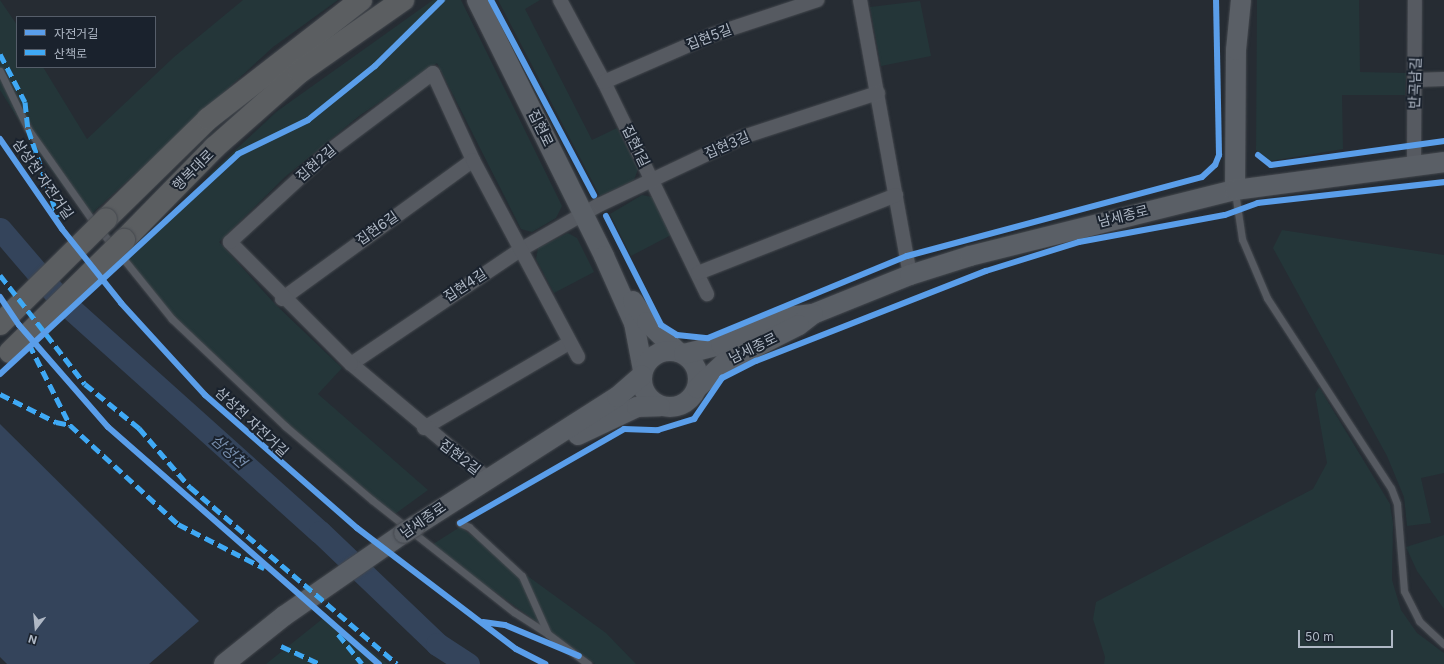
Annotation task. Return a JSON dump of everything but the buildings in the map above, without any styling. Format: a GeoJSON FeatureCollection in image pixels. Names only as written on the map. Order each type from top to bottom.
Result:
{"type":"FeatureCollection","features":[{"type":"Feature","properties":{"kind":"highway","name":"행복대로"},"geometry":{"type":"LineString","coordinates":[[0,324],[208,119],[361,0]]}},
{"type":"Feature","properties":{"kind":"highway","name":"행복대로"},"geometry":{"type":"LineString","coordinates":[[5,356],[124,240],[214,148],[300,72],[403,0]]}},
{"type":"Feature","properties":{"kind":"street","name":"집현로"},"geometry":{"type":"LineString","coordinates":[[477,0],[584,214],[634,322],[642,372]]}},
{"type":"Feature","properties":{"kind":"street","name":"집현1길"},"geometry":{"type":"LineString","coordinates":[[560,0],[604,82],[707,294]]}},
{"type":"Feature","properties":{"kind":"street","name":"집현5길"},"geometry":{"type":"LineString","coordinates":[[604,82],[712,35],[817,0]]}},
{"type":"Feature","properties":{"kind":"street"},"geometry":{"type":"LineString","coordinates":[[860,0],[910,275]]}},
{"type":"Feature","properties":{"kind":"street"},"geometry":{"type":"LineString","coordinates":[[1228,0],[1236,50]]}},
{"type":"Feature","properties":{"kind":"street"},"geometry":{"type":"LineString","coordinates":[[1235,190],[1236,50],[1241,0]]}},
{"type":"Feature","properties":{"kind":"street","name":"반곡남길"},"geometry":{"type":"LineString","coordinates":[[1414,165],[1416,80],[1415,0]]}},
{"type":"Feature","properties":{"kind":"street","name":"집현2길"},"geometry":{"type":"LineString","coordinates":[[487,478],[424,428],[351,364],[282,299],[230,242],[329,151],[432,73],[473,160],[569,343],[578,357]]}},
{"type":"Feature","properties":{"kind":"street"},"geometry":{"type":"LineString","coordinates":[[1416,80],[1444,79]]}},
{"type":"Feature","properties":{"kind":"street","name":"집현3길"},"geometry":{"type":"LineString","coordinates":[[584,214],[743,137],[878,93]]}},
{"type":"Feature","properties":{"kind":"street","name":"집현6길"},"geometry":{"type":"LineString","coordinates":[[282,299],[473,160]]}},
{"type":"Feature","properties":{"kind":"street","name":"남세종로"},"geometry":{"type":"LineString","coordinates":[[681,353],[721,346],[787,317],[813,314],[910,275],[1074,228],[1235,190],[1444,162]]}},
{"type":"Feature","properties":{"kind":"street"},"geometry":{"type":"LineString","coordinates":[[698,273],[896,195]]}},
{"type":"Feature","properties":{"kind":"street","name":"집현4길"},"geometry":{"type":"LineString","coordinates":[[351,364],[520,250],[584,214]]}},
{"type":"Feature","properties":{"kind":"street","name":"집현로"},"geometry":{"type":"LineString","coordinates":[[604,256],[647,322],[681,353]]}},
{"type":"Feature","properties":{"kind":"street","name":"남세종로"},"geometry":{"type":"LineString","coordinates":[[697,388],[724,363],[799,325],[813,314]]}},
{"type":"Feature","properties":{"kind":"street"},"geometry":{"type":"LineString","coordinates":[[424,428],[569,343]]}},
{"type":"Feature","properties":{"kind":"street"},"geometry":{"type":"LineString","coordinates":[[659,353],[681,353],[697,369],[697,388],[688,402],[679,406],[660,406],[645,394],[642,372],[659,353]]}},
{"type":"Feature","properties":{"kind":"street","name":"남세종로"},"geometry":{"type":"LineString","coordinates":[[224,664],[284,616],[406,531],[487,478],[549,442],[563,428],[634,386],[642,372]]}},
{"type":"Feature","properties":{"kind":"street","name":"남세종로"},"geometry":{"type":"LineString","coordinates":[[549,442],[574,437],[637,407],[660,406]]}},
{"type":"Feature","properties":{"kind":"lane"},"geometry":{"type":"LineString","coordinates":[[0,71],[28,129],[92,220],[172,319],[285,426],[372,500],[514,612],[548,634],[588,664]]}},
{"type":"Feature","properties":{"kind":"lane"},"geometry":{"type":"LineString","coordinates":[[1235,190],[1239,228],[1250,264],[1267,298],[1391,488],[1397,504],[1404,590],[1419,621],[1444,644]]}},
{"type":"Feature","properties":{"kind":"lane"},"geometry":{"type":"LineString","coordinates":[[460,523],[469,526],[522,576],[548,634]]}},
{"type":"Feature","properties":{"kind":"shaded area"},"geometry":{"type":"Polygon","coordinates":[[[0,0],[16,24],[16,68],[44,68],[87,139],[174,57],[243,0],[338,0],[273,47],[87,218],[43,159],[0,90],[0,0]]]}},
{"type":"Feature","properties":{"kind":"shaded area"},"geometry":{"type":"Polygon","coordinates":[[[433,0],[461,0],[562,206],[556,218],[532,232],[521,229],[437,63],[359,116],[285,177],[219,242],[275,304],[342,368],[318,394],[428,490],[395,514],[293,430],[167,309],[127,261],[202,190],[211,173],[276,112],[433,0]]]}},
{"type":"Feature","properties":{"kind":"shaded area"},"geometry":{"type":"Polygon","coordinates":[[[498,0],[540,0],[525,9],[592,140],[617,128],[638,169],[634,180],[600,196],[498,0]]]}},
{"type":"Feature","properties":{"kind":"shaded area"},"geometry":{"type":"Polygon","coordinates":[[[1257,0],[1359,0],[1360,72],[1406,73],[1405,95],[1342,95],[1343,149],[1270,161],[1256,150],[1257,0]]]}},
{"type":"Feature","properties":{"kind":"shaded area"},"geometry":{"type":"Polygon","coordinates":[[[920,1],[931,56],[881,66],[870,7],[920,1]]]}},
{"type":"Feature","properties":{"kind":"shaded area"},"geometry":{"type":"Polygon","coordinates":[[[642,195],[652,197],[671,235],[631,256],[610,214],[642,195]]]}},
{"type":"Feature","properties":{"kind":"shaded area"},"geometry":{"type":"Polygon","coordinates":[[[1282,230],[1444,255],[1444,473],[1421,478],[1431,523],[1407,526],[1404,497],[1387,456],[1273,248],[1282,230]]]}},
{"type":"Feature","properties":{"kind":"shaded area"},"geometry":{"type":"Polygon","coordinates":[[[568,233],[577,238],[594,272],[554,293],[536,259],[538,248],[568,233]]]}},
{"type":"Feature","properties":{"kind":"shaded area"},"geometry":{"type":"Polygon","coordinates":[[[1319,387],[1390,504],[1393,524],[1392,580],[1401,610],[1417,633],[1444,653],[1444,664],[1104,664],[1105,657],[1093,619],[1096,602],[1313,489],[1327,463],[1315,394],[1319,387]]]}},
{"type":"Feature","properties":{"kind":"shaded area"},"geometry":{"type":"Polygon","coordinates":[[[460,527],[606,633],[636,664],[595,664],[497,593],[427,548],[460,527]]]}},
{"type":"Feature","properties":{"kind":"shaded area"},"geometry":{"type":"Polygon","coordinates":[[[1444,535],[1444,609],[1417,571],[1406,547],[1444,535]]]}},
{"type":"Feature","properties":{"kind":"shaded area"},"geometry":{"type":"Polygon","coordinates":[[[326,616],[388,664],[266,664],[326,616]]]}},
{"type":"Feature","properties":{"kind":"water"},"geometry":{"type":"Polygon","coordinates":[[[0,424],[199,621],[149,664],[7,664],[0,657],[0,424]]]}},
{"type":"Feature","properties":{"kind":"waterway","name":"삼성천"},"geometry":{"type":"LineString","coordinates":[[0,229],[60,299],[320,532],[437,644],[468,664]]}},
{"type":"Feature","properties":{"kind":"marked path"},"geometry":{"type":"LineString","coordinates":[[0,54],[25,102],[28,129],[58,217]]}},
{"type":"Feature","properties":{"kind":"marked path"},"geometry":{"type":"LineString","coordinates":[[0,275],[85,384],[139,428],[190,487],[397,664]]}},
{"type":"Feature","properties":{"kind":"marked path"},"geometry":{"type":"LineString","coordinates":[[29,344],[70,425],[178,524],[264,568]]}},
{"type":"Feature","properties":{"kind":"marked path"},"geometry":{"type":"LineString","coordinates":[[0,394],[56,422],[70,425]]}},
{"type":"Feature","properties":{"kind":"marked path"},"geometry":{"type":"LineString","coordinates":[[338,634],[362,664]]}},
{"type":"Feature","properties":{"kind":"marked path"},"geometry":{"type":"LineString","coordinates":[[281,646],[320,664]]}},
{"type":"Feature","properties":{"kind":"cycle path"},"geometry":{"type":"LineString","coordinates":[[0,374],[238,154],[308,120],[375,66],[442,0]]}},
{"type":"Feature","properties":{"kind":"cycle path"},"geometry":{"type":"LineString","coordinates":[[491,0],[594,195]]}},
{"type":"Feature","properties":{"kind":"cycle path"},"geometry":{"type":"LineString","coordinates":[[606,216],[661,325],[677,335],[708,338],[907,256],[1202,177],[1215,165],[1219,155],[1216,0]]}},
{"type":"Feature","properties":{"kind":"cycle path","name":"삼성천 자전거길"},"geometry":{"type":"LineString","coordinates":[[0,139],[62,229],[121,303],[205,395],[357,528],[516,649],[545,664]]}},
{"type":"Feature","properties":{"kind":"cycle path"},"geometry":{"type":"LineString","coordinates":[[1258,155],[1271,165],[1444,141]]}},
{"type":"Feature","properties":{"kind":"cycle path"},"geometry":{"type":"LineString","coordinates":[[460,523],[624,429],[658,430],[694,419],[722,378],[756,361],[986,271],[1079,242],[1225,215],[1258,203],[1444,182]]}},
{"type":"Feature","properties":{"kind":"cycle path"},"geometry":{"type":"LineString","coordinates":[[0,297],[19,325],[108,427],[379,664]]}},
{"type":"Feature","properties":{"kind":"cycle path"},"geometry":{"type":"LineString","coordinates":[[483,622],[505,625],[579,656]]}}]}
